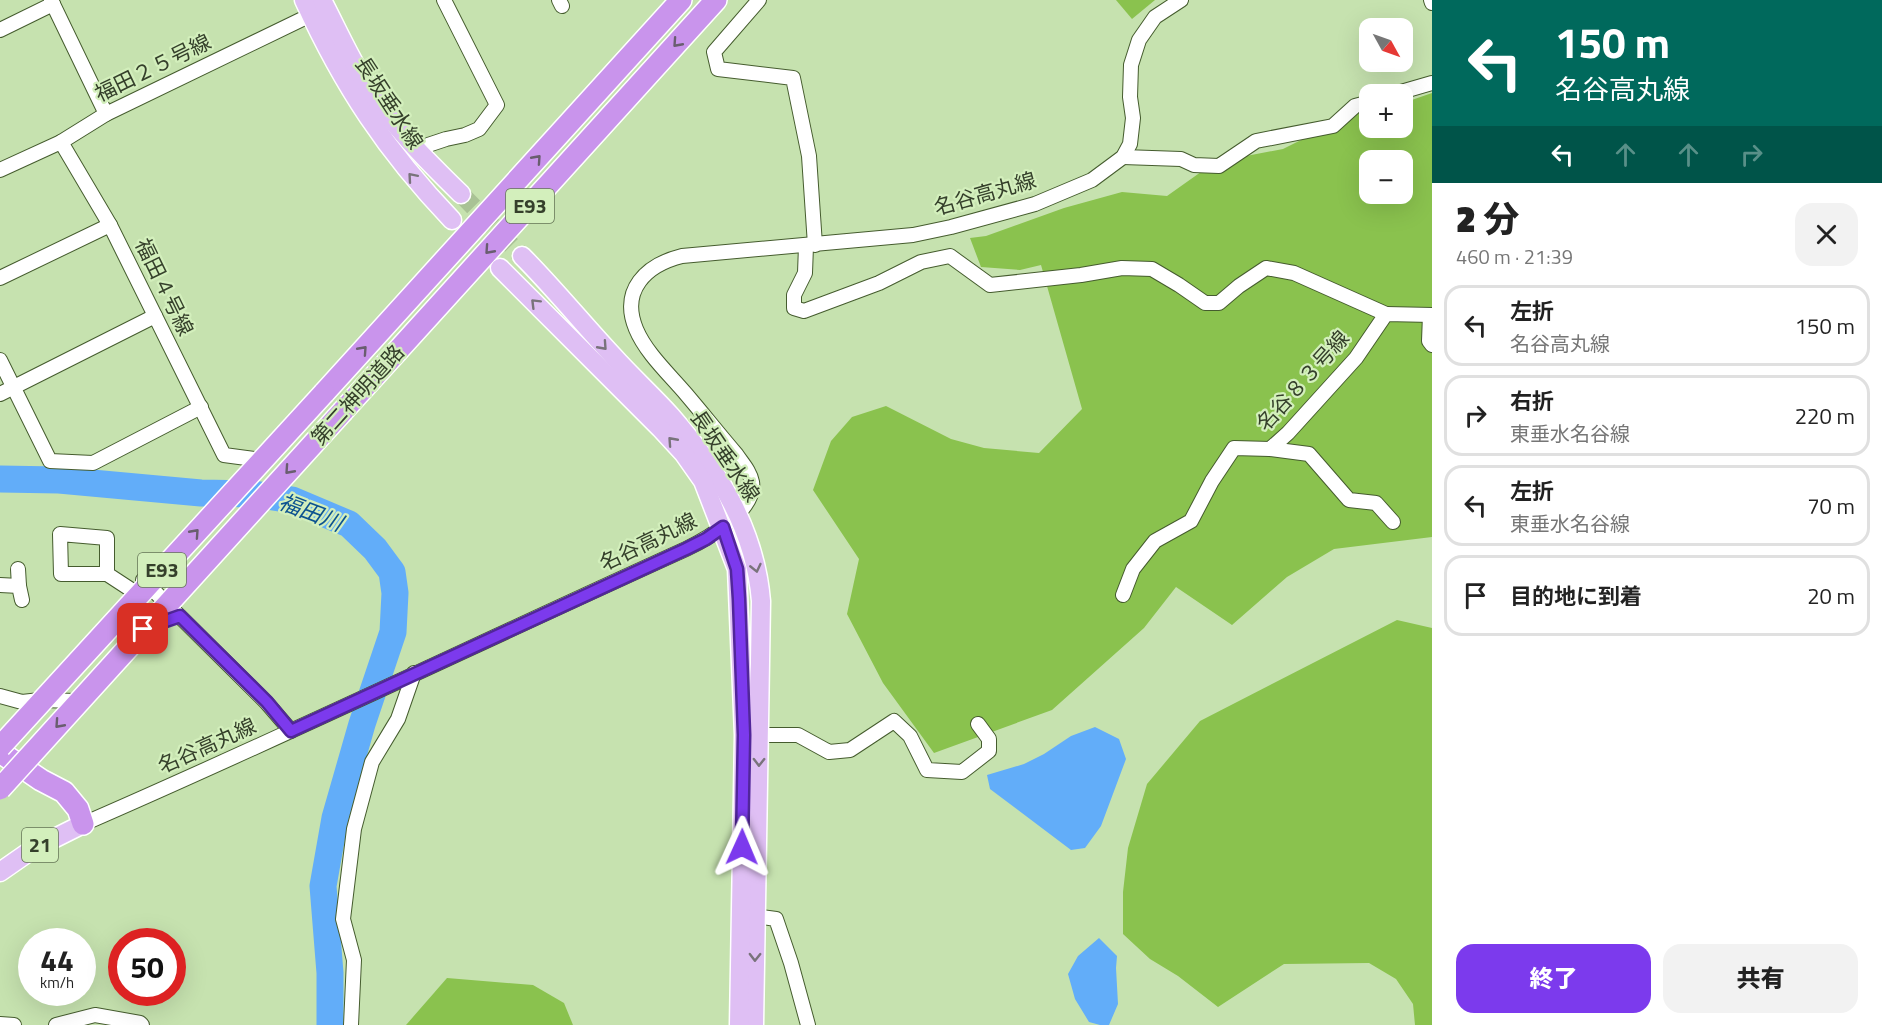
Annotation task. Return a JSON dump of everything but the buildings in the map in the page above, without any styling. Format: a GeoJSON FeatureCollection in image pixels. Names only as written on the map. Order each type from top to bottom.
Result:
{"type":"FeatureCollection","features":[{"type":"Feature","properties":{"kind":"highway","name":"第二神明道路"},"geometry":{"type":"LineString","coordinates":[[0,747],[681,0]]}},
{"type":"Feature","properties":{"kind":"highway","name":"第二神明道路"},"geometry":{"type":"LineString","coordinates":[[0,789],[716,0]]}},
{"type":"Feature","properties":{"kind":"highway"},"geometry":{"type":"LineString","coordinates":[[0,752],[41,780],[64,792],[78,809],[83,824]]}},
{"type":"Feature","properties":{"kind":"highway"},"geometry":{"type":"LineString","coordinates":[[0,768],[83,824]]}},
{"type":"Feature","properties":{"kind":"main road","name":"長坂垂水線"},"geometry":{"type":"LineString","coordinates":[[316,6],[365,83],[392,120],[419,152],[461,194]]}},
{"type":"Feature","properties":{"kind":"main road","name":"長坂垂水線"},"geometry":{"type":"LineString","coordinates":[[316,6],[351,92],[403,166],[452,220]]}},
{"type":"Feature","properties":{"kind":"main road","name":"長坂垂水線"},"geometry":{"type":"LineString","coordinates":[[522,256],[671,417],[715,473],[738,512],[755,560],[760,589],[759,735],[739,1025]]}},
{"type":"Feature","properties":{"kind":"main road","name":"長坂垂水線"},"geometry":{"type":"LineString","coordinates":[[500,268],[684,454],[703,481],[723,527],[737,569],[739,599],[748,915],[754,1025]]}},
{"type":"Feature","properties":{"kind":"main road","name":"21"},"geometry":{"type":"LineString","coordinates":[[0,872],[33,849],[83,824]]}},
{"type":"Feature","properties":{"kind":"street"},"geometry":{"type":"LineString","coordinates":[[419,152],[428,145],[479,129],[497,105],[444,0]]}},
{"type":"Feature","properties":{"kind":"street"},"geometry":{"type":"LineString","coordinates":[[758,0],[714,52],[718,69],[793,78],[809,156],[811,245],[805,273],[794,295],[794,308],[804,310],[879,283],[921,262],[950,256],[990,285],[1122,268],[1152,269],[1205,303],[1218,303],[1266,268],[1294,273],[1386,314],[1431,315],[1429,341],[1432,345]]}},
{"type":"Feature","properties":{"kind":"street"},"geometry":{"type":"LineString","coordinates":[[1181,0],[1155,17],[1139,40],[1131,65],[1130,97],[1133,118],[1130,144],[1123,157],[1181,159],[1194,165],[1219,166],[1256,141],[1332,126],[1359,105]]}},
{"type":"Feature","properties":{"kind":"street"},"geometry":{"type":"LineString","coordinates":[[0,30],[52,2],[106,114]]}},
{"type":"Feature","properties":{"kind":"street","name":"福田２５号線"},"geometry":{"type":"LineString","coordinates":[[0,170],[61,142],[106,114],[316,6]]}},
{"type":"Feature","properties":{"kind":"street"},"geometry":{"type":"LineString","coordinates":[[1413,88],[1432,83]]}},
{"type":"Feature","properties":{"kind":"street","name":"福田４号線"},"geometry":{"type":"LineString","coordinates":[[61,142],[110,225],[224,455],[254,459]]}},
{"type":"Feature","properties":{"kind":"street","name":"名谷高丸線"},"geometry":{"type":"LineString","coordinates":[[83,824],[345,707],[414,673],[686,549],[723,527],[750,499],[752,482],[747,470],[644,343],[636,329],[631,301],[639,281],[646,272],[668,260],[682,256],[913,235],[951,227],[1035,204],[1092,180],[1123,157]]}},
{"type":"Feature","properties":{"kind":"street"},"geometry":{"type":"LineString","coordinates":[[0,278],[110,225]]}},
{"type":"Feature","properties":{"kind":"street","name":"名谷８３号線"},"geometry":{"type":"LineString","coordinates":[[1123,595],[1133,569],[1155,541],[1191,520],[1212,481],[1234,448],[1270,449],[1288,433],[1356,358],[1386,314]]}},
{"type":"Feature","properties":{"kind":"street"},"geometry":{"type":"LineString","coordinates":[[6,391],[155,316]]}},
{"type":"Feature","properties":{"kind":"street"},"geometry":{"type":"LineString","coordinates":[[0,360],[6,391],[50,461],[93,463],[201,407]]}},
{"type":"Feature","properties":{"kind":"street"},"geometry":{"type":"LineString","coordinates":[[1270,449],[1310,454],[1349,500],[1376,503],[1393,522]]}},
{"type":"Feature","properties":{"kind":"street"},"geometry":{"type":"LineString","coordinates":[[18,569],[22,600]]}},
{"type":"Feature","properties":{"kind":"street"},"geometry":{"type":"LineString","coordinates":[[107,574],[133,591]]}},
{"type":"Feature","properties":{"kind":"street"},"geometry":{"type":"LineString","coordinates":[[40,700],[143,579],[267,702],[291,731]]}},
{"type":"Feature","properties":{"kind":"street"},"geometry":{"type":"LineString","coordinates":[[0,585],[19,586]]}},
{"type":"Feature","properties":{"kind":"street"},"geometry":{"type":"LineString","coordinates":[[0,696],[22,702],[76,701],[143,629],[180,616]]}},
{"type":"Feature","properties":{"kind":"street"},"geometry":{"type":"LineString","coordinates":[[351,1025],[354,960],[343,919],[354,829],[372,762],[398,719],[414,673]]}},
{"type":"Feature","properties":{"kind":"street"},"geometry":{"type":"LineString","coordinates":[[759,735],[798,735],[829,752],[850,750],[894,721],[910,736],[927,770],[962,772],[988,751],[989,739],[978,724]]}},
{"type":"Feature","properties":{"kind":"street"},"geometry":{"type":"LineString","coordinates":[[748,915],[776,919],[808,1025]]}},
{"type":"Feature","properties":{"kind":"street"},"geometry":{"type":"LineString","coordinates":[[56,1025],[95,1015],[142,1025]]}},
{"type":"Feature","properties":{"kind":"street"},"geometry":{"type":"LineString","coordinates":[[0,1024],[14,1025]]}},
{"type":"Feature","properties":{"kind":"green space"},"geometry":{"type":"Polygon","coordinates":[[[1116,0],[1155,0],[1132,19],[1116,0]]]}},
{"type":"Feature","properties":{"kind":"green space"},"geometry":{"type":"Polygon","coordinates":[[[1432,93],[1432,537],[1334,549],[1287,577],[1232,625],[1176,587],[1144,628],[1052,710],[934,753],[883,683],[847,614],[859,559],[813,490],[831,441],[852,417],[886,406],[951,439],[984,448],[1039,453],[1082,409],[1041,265],[1020,270],[981,267],[970,238],[986,236],[1064,208],[1122,192],[1167,196],[1215,162],[1283,149],[1359,112],[1359,138],[1413,138],[1413,100],[1432,93]]]}},
{"type":"Feature","properties":{"kind":"green space"},"geometry":{"type":"Polygon","coordinates":[[[1397,620],[1432,628],[1432,1025],[1415,1025],[1413,1004],[1396,979],[1369,963],[1284,964],[1218,1007],[1178,976],[1150,959],[1123,934],[1123,892],[1128,848],[1147,784],[1200,721],[1397,620]]]}},
{"type":"Feature","properties":{"kind":"green space"},"geometry":{"type":"Polygon","coordinates":[[[447,978],[533,985],[564,1003],[573,1025],[406,1025],[447,978]]]}},
{"type":"Feature","properties":{"kind":"water"},"geometry":{"type":"Polygon","coordinates":[[[1095,727],[1119,739],[1126,759],[1101,826],[1085,848],[1071,850],[990,789],[987,775],[1024,764],[1071,736],[1095,727]]]}},
{"type":"Feature","properties":{"kind":"water"},"geometry":{"type":"Polygon","coordinates":[[[1099,938],[1117,956],[1118,1004],[1109,1025],[1089,1022],[1075,999],[1068,974],[1078,956],[1099,938]]]}},
{"type":"Feature","properties":{"kind":"waterway","name":"福田川"},"geometry":{"type":"LineString","coordinates":[[0,479],[59,480],[201,493],[254,494],[292,500],[349,524],[375,549],[392,572],[395,593],[393,632],[362,724],[335,818],[323,886],[330,973],[330,1025]]}},
{"type":"Feature","properties":{"kind":"tunnel"},"geometry":{"type":"LineString","coordinates":[[461,194],[522,256]]}},
{"type":"Feature","properties":{"kind":"route"},"geometry":{"type":"LineString","coordinates":[[143,629],[180,616],[267,702],[291,731],[686,549],[723,527],[737,569],[739,599],[744,735],[742,847]]}}]}
